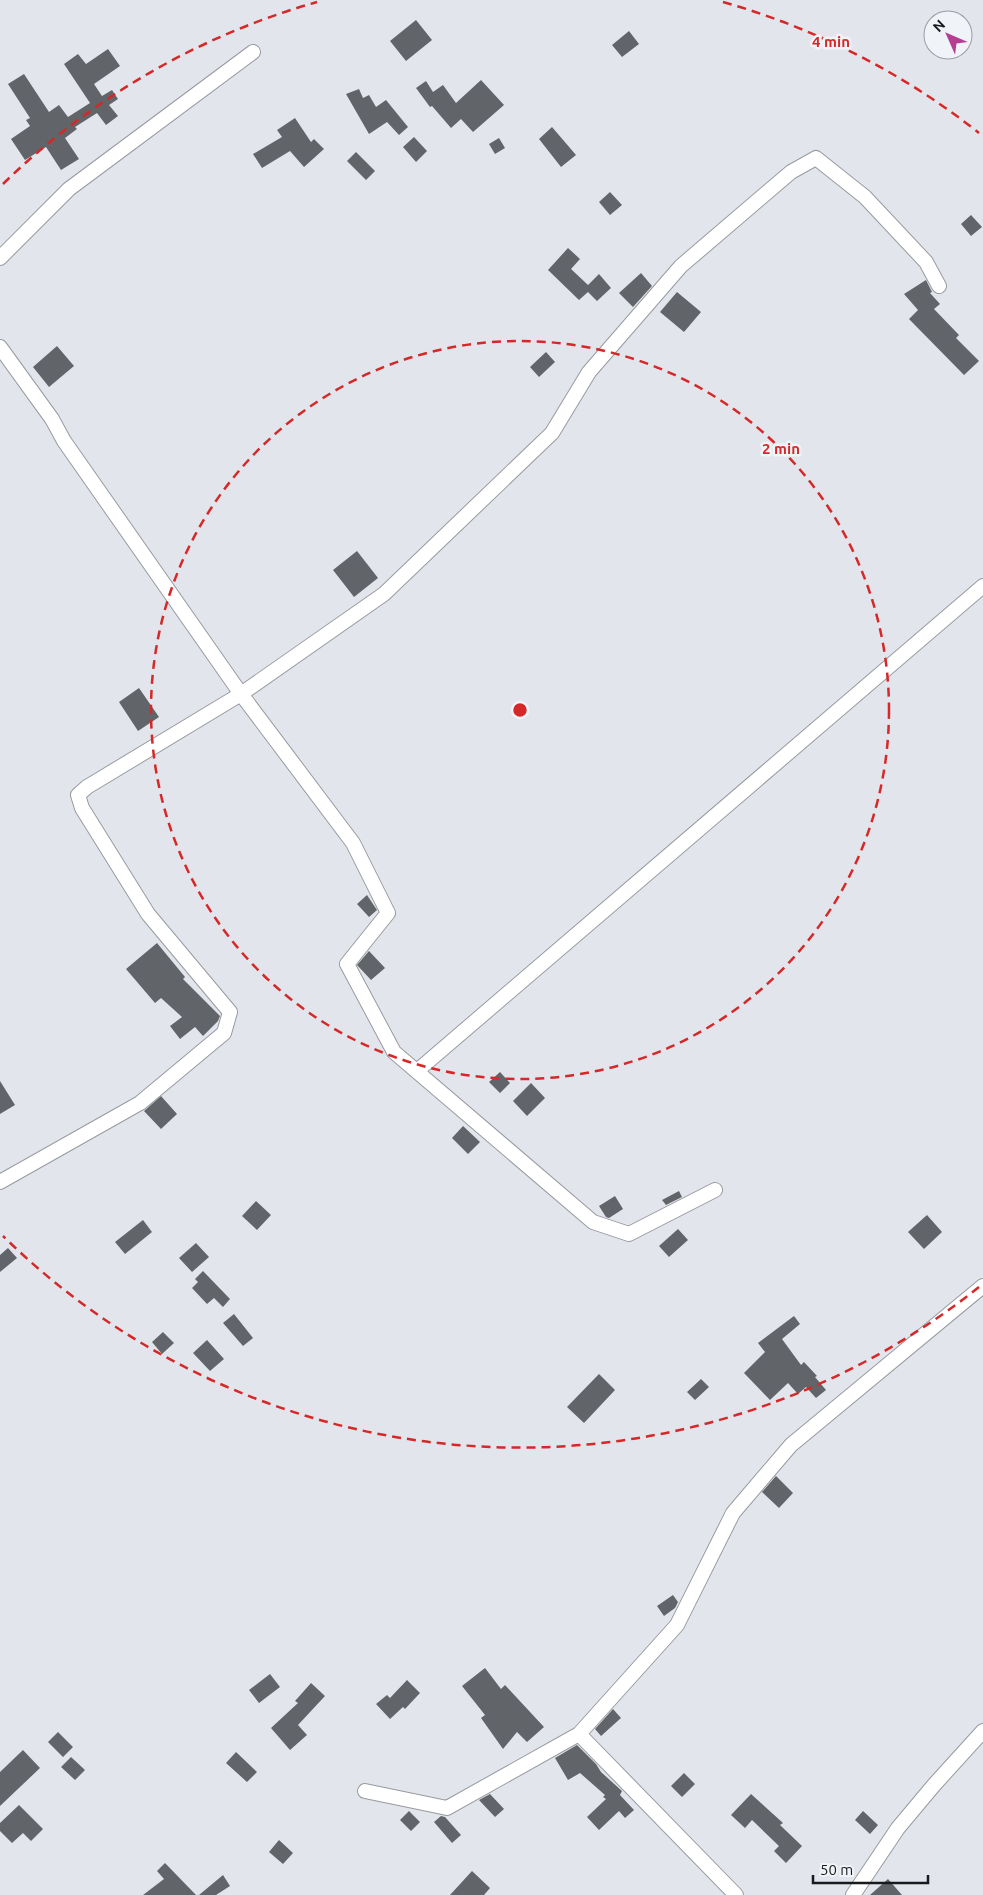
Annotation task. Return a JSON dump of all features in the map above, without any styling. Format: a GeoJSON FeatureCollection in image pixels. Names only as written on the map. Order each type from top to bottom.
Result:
{"type":"FeatureCollection","features":[{"type":"Feature","properties":{"kind":"street"},"geometry":{"type":"LineString","coordinates":[[0,258],[69,188],[253,52]]}},
{"type":"Feature","properties":{"kind":"street"},"geometry":{"type":"LineString","coordinates":[[0,1182],[140,1103],[224,1033],[230,1012],[148,914],[82,808],[78,796],[87,787],[241,694],[384,594],[552,433],[589,372],[681,266],[791,172],[816,158],[823,163],[865,197],[926,262],[939,286]]}},
{"type":"Feature","properties":{"kind":"street"},"geometry":{"type":"LineString","coordinates":[[0,347],[52,419],[64,441],[241,694],[354,843],[388,912],[347,964],[394,1052],[593,1222],[629,1234],[715,1190]]}},
{"type":"Feature","properties":{"kind":"street"},"geometry":{"type":"LineString","coordinates":[[417,1071],[983,586]]}},
{"type":"Feature","properties":{"kind":"street"},"geometry":{"type":"LineString","coordinates":[[365,1791],[447,1808],[579,1734],[677,1625],[733,1513],[791,1445],[983,1286]]}},
{"type":"Feature","properties":{"kind":"street"},"geometry":{"type":"LineString","coordinates":[[853,1895],[898,1828],[934,1784],[983,1732]]}},
{"type":"Feature","properties":{"kind":"street"},"geometry":{"type":"LineString","coordinates":[[579,1734],[736,1895]]}},
{"type":"Feature","properties":{"kind":"building"},"geometry":{"type":"Polygon","coordinates":[[[416,20],[432,40],[406,61],[390,41],[416,20]]]}},
{"type":"Feature","properties":{"kind":"building"},"geometry":{"type":"Polygon","coordinates":[[[629,31],[639,44],[622,57],[612,45],[629,31]]]}},
{"type":"Feature","properties":{"kind":"building"},"geometry":{"type":"Polygon","coordinates":[[[108,49],[120,66],[94,84],[102,96],[112,90],[118,99],[109,105],[118,116],[106,125],[97,113],[75,127],[77,129],[65,138],[79,159],[61,170],[46,147],[25,160],[11,139],[30,126],[26,120],[30,118],[8,84],[24,74],[49,112],[59,105],[68,117],[90,103],[64,64],[78,54],[86,64],[108,49]]]}},
{"type":"Feature","properties":{"kind":"building"},"geometry":{"type":"Polygon","coordinates":[[[481,80],[504,105],[473,132],[461,119],[451,128],[432,106],[430,107],[416,88],[426,81],[433,92],[443,85],[456,103],[481,80]]]}},
{"type":"Feature","properties":{"kind":"building"},"geometry":{"type":"Polygon","coordinates":[[[359,89],[363,98],[369,95],[376,107],[386,100],[408,127],[399,135],[387,122],[369,134],[346,94],[359,89]]]}},
{"type":"Feature","properties":{"kind":"building"},"geometry":{"type":"Polygon","coordinates":[[[295,118],[311,142],[314,139],[324,149],[304,167],[290,151],[262,168],[253,154],[282,137],[277,130],[295,118]]]}},
{"type":"Feature","properties":{"kind":"building"},"geometry":{"type":"Polygon","coordinates":[[[552,127],[576,155],[561,167],[539,139],[552,127]]]}},
{"type":"Feature","properties":{"kind":"building"},"geometry":{"type":"Polygon","coordinates":[[[414,137],[427,151],[416,162],[403,147],[414,137]]]}},
{"type":"Feature","properties":{"kind":"building"},"geometry":{"type":"Polygon","coordinates":[[[499,138],[505,148],[495,154],[489,144],[499,138]]]}},
{"type":"Feature","properties":{"kind":"building"},"geometry":{"type":"Polygon","coordinates":[[[356,152],[375,171],[366,180],[347,161],[356,152]]]}},
{"type":"Feature","properties":{"kind":"building"},"geometry":{"type":"Polygon","coordinates":[[[610,192],[622,205],[610,215],[599,202],[610,192]]]}},
{"type":"Feature","properties":{"kind":"building"},"geometry":{"type":"Polygon","coordinates":[[[971,215],[982,227],[971,236],[961,224],[971,215]]]}},
{"type":"Feature","properties":{"kind":"building"},"geometry":{"type":"Polygon","coordinates":[[[568,248],[580,259],[571,269],[588,285],[599,274],[611,288],[597,301],[588,292],[579,300],[548,270],[568,248]]]}},
{"type":"Feature","properties":{"kind":"building"},"geometry":{"type":"Polygon","coordinates":[[[641,273],[652,286],[633,307],[619,293],[641,273]]]}},
{"type":"Feature","properties":{"kind":"building"},"geometry":{"type":"Polygon","coordinates":[[[926,280],[932,292],[930,293],[940,304],[934,309],[959,335],[956,338],[979,361],[964,375],[909,319],[918,310],[904,294],[926,280]]]}},
{"type":"Feature","properties":{"kind":"building"},"geometry":{"type":"Polygon","coordinates":[[[677,292],[701,312],[684,332],[660,312],[677,292]]]}},
{"type":"Feature","properties":{"kind":"building"},"geometry":{"type":"Polygon","coordinates":[[[57,346],[74,366],[49,387],[33,367],[57,346]]]}},
{"type":"Feature","properties":{"kind":"building"},"geometry":{"type":"Polygon","coordinates":[[[546,352],[555,362],[539,377],[530,367],[546,352]]]}},
{"type":"Feature","properties":{"kind":"building"},"geometry":{"type":"Polygon","coordinates":[[[357,551],[378,578],[354,597],[333,570],[357,551]]]}},
{"type":"Feature","properties":{"kind":"building"},"geometry":{"type":"Polygon","coordinates":[[[139,688],[159,717],[138,731],[119,702],[139,688]]]}},
{"type":"Feature","properties":{"kind":"building"},"geometry":{"type":"Polygon","coordinates":[[[367,895],[377,910],[369,917],[357,904],[367,895]]]}},
{"type":"Feature","properties":{"kind":"building"},"geometry":{"type":"Polygon","coordinates":[[[157,943],[185,977],[183,979],[220,1016],[218,1021],[203,1036],[195,1027],[180,1039],[170,1026],[182,1017],[161,998],[155,1003],[126,969],[157,943]]]}},
{"type":"Feature","properties":{"kind":"building"},"geometry":{"type":"Polygon","coordinates":[[[369,951],[385,968],[371,980],[357,965],[369,951]]]}},
{"type":"Feature","properties":{"kind":"building"},"geometry":{"type":"Polygon","coordinates":[[[500,1072],[510,1083],[500,1093],[489,1082],[500,1072]]]}},
{"type":"Feature","properties":{"kind":"building"},"geometry":{"type":"Polygon","coordinates":[[[0,1081],[15,1105],[0,1114],[0,1081]]]}},
{"type":"Feature","properties":{"kind":"building"},"geometry":{"type":"Polygon","coordinates":[[[531,1083],[545,1098],[527,1116],[513,1101],[531,1083]]]}},
{"type":"Feature","properties":{"kind":"building"},"geometry":{"type":"Polygon","coordinates":[[[161,1096],[177,1114],[161,1129],[144,1111],[161,1096]]]}},
{"type":"Feature","properties":{"kind":"building"},"geometry":{"type":"Polygon","coordinates":[[[463,1126],[480,1142],[468,1154],[452,1138],[463,1126]]]}},
{"type":"Feature","properties":{"kind":"building"},"geometry":{"type":"Polygon","coordinates":[[[679,1191],[682,1197],[666,1205],[662,1200],[679,1191]]]}},
{"type":"Feature","properties":{"kind":"building"},"geometry":{"type":"Polygon","coordinates":[[[615,1196],[623,1209],[609,1218],[606,1217],[599,1206],[615,1196]]]}},
{"type":"Feature","properties":{"kind":"building"},"geometry":{"type":"Polygon","coordinates":[[[256,1201],[271,1215],[257,1230],[242,1216],[256,1201]]]}},
{"type":"Feature","properties":{"kind":"building"},"geometry":{"type":"Polygon","coordinates":[[[927,1215],[942,1232],[924,1249],[908,1232],[927,1215]]]}},
{"type":"Feature","properties":{"kind":"building"},"geometry":{"type":"Polygon","coordinates":[[[143,1220],[152,1232],[125,1254],[115,1242],[143,1220]]]}},
{"type":"Feature","properties":{"kind":"building"},"geometry":{"type":"Polygon","coordinates":[[[678,1229],[688,1240],[669,1257],[659,1246],[678,1229]]]}},
{"type":"Feature","properties":{"kind":"building"},"geometry":{"type":"Polygon","coordinates":[[[196,1243],[209,1257],[192,1272],[179,1258],[196,1243]]]}},
{"type":"Feature","properties":{"kind":"building"},"geometry":{"type":"Polygon","coordinates":[[[8,1248],[17,1258],[0,1272],[0,1255],[8,1248]]]}},
{"type":"Feature","properties":{"kind":"building"},"geometry":{"type":"Polygon","coordinates":[[[203,1271],[230,1299],[223,1307],[214,1298],[207,1304],[192,1288],[198,1282],[195,1279],[203,1271]]]}},
{"type":"Feature","properties":{"kind":"building"},"geometry":{"type":"Polygon","coordinates":[[[234,1314],[253,1338],[243,1346],[223,1323],[234,1314]]]}},
{"type":"Feature","properties":{"kind":"building"},"geometry":{"type":"Polygon","coordinates":[[[794,1316],[800,1324],[782,1339],[801,1365],[804,1362],[817,1376],[815,1377],[826,1390],[816,1398],[806,1387],[798,1394],[788,1383],[770,1400],[744,1373],[765,1352],[758,1343],[794,1316]]]}},
{"type":"Feature","properties":{"kind":"building"},"geometry":{"type":"Polygon","coordinates":[[[163,1332],[174,1343],[162,1354],[152,1342],[163,1332]]]}},
{"type":"Feature","properties":{"kind":"building"},"geometry":{"type":"Polygon","coordinates":[[[207,1340],[224,1359],[210,1371],[193,1353],[207,1340]]]}},
{"type":"Feature","properties":{"kind":"building"},"geometry":{"type":"Polygon","coordinates":[[[599,1374],[615,1390],[584,1423],[567,1407],[599,1374]]]}},
{"type":"Feature","properties":{"kind":"building"},"geometry":{"type":"Polygon","coordinates":[[[701,1379],[709,1387],[695,1400],[687,1392],[701,1379]]]}},
{"type":"Feature","properties":{"kind":"building"},"geometry":{"type":"Polygon","coordinates":[[[776,1476],[793,1493],[779,1508],[762,1492],[776,1476]]]}},
{"type":"Feature","properties":{"kind":"building"},"geometry":{"type":"Polygon","coordinates":[[[673,1595],[678,1602],[675,1608],[664,1616],[657,1606],[673,1595]]]}},
{"type":"Feature","properties":{"kind":"building"},"geometry":{"type":"Polygon","coordinates":[[[485,1668],[501,1689],[505,1685],[544,1727],[527,1742],[517,1732],[503,1749],[481,1718],[485,1715],[462,1686],[485,1668]]]}},
{"type":"Feature","properties":{"kind":"building"},"geometry":{"type":"Polygon","coordinates":[[[270,1674],[280,1687],[259,1703],[249,1690],[270,1674]]]}},
{"type":"Feature","properties":{"kind":"building"},"geometry":{"type":"Polygon","coordinates":[[[407,1680],[420,1693],[405,1709],[403,1707],[390,1719],[376,1704],[387,1695],[390,1698],[407,1680]]]}},
{"type":"Feature","properties":{"kind":"building"},"geometry":{"type":"Polygon","coordinates":[[[311,1683],[325,1696],[298,1725],[307,1735],[290,1750],[271,1728],[298,1703],[295,1701],[311,1683]]]}},
{"type":"Feature","properties":{"kind":"building"},"geometry":{"type":"Polygon","coordinates":[[[613,1709],[621,1718],[601,1736],[595,1729],[613,1709]]]}},
{"type":"Feature","properties":{"kind":"building"},"geometry":{"type":"Polygon","coordinates":[[[58,1732],[73,1747],[63,1757],[48,1742],[58,1732]]]}},
{"type":"Feature","properties":{"kind":"building"},"geometry":{"type":"Polygon","coordinates":[[[577,1745],[596,1764],[601,1772],[622,1791],[620,1795],[634,1810],[625,1818],[619,1811],[599,1830],[587,1817],[606,1799],[603,1797],[605,1795],[580,1773],[568,1780],[555,1758],[577,1745]]]}},
{"type":"Feature","properties":{"kind":"building"},"geometry":{"type":"Polygon","coordinates":[[[23,1750],[40,1768],[0,1806],[0,1772],[23,1750]]]}},
{"type":"Feature","properties":{"kind":"building"},"geometry":{"type":"Polygon","coordinates":[[[236,1752],[257,1772],[247,1782],[226,1763],[236,1752]]]}},
{"type":"Feature","properties":{"kind":"building"},"geometry":{"type":"Polygon","coordinates":[[[71,1757],[85,1770],[75,1780],[61,1767],[71,1757]]]}},
{"type":"Feature","properties":{"kind":"building"},"geometry":{"type":"Polygon","coordinates":[[[684,1773],[695,1784],[682,1797],[671,1786],[684,1773]]]}},
{"type":"Feature","properties":{"kind":"building"},"geometry":{"type":"Polygon","coordinates":[[[490,1794],[504,1809],[495,1817],[479,1800],[490,1794]]]}},
{"type":"Feature","properties":{"kind":"building"},"geometry":{"type":"Polygon","coordinates":[[[751,1794],[783,1823],[780,1825],[802,1846],[786,1863],[774,1851],[779,1846],[752,1820],[745,1828],[731,1815],[751,1794]]]}},
{"type":"Feature","properties":{"kind":"building"},"geometry":{"type":"Polygon","coordinates":[[[19,1805],[43,1829],[31,1841],[23,1833],[12,1843],[0,1831],[0,1823],[19,1805]]]}},
{"type":"Feature","properties":{"kind":"building"},"geometry":{"type":"Polygon","coordinates":[[[409,1811],[420,1822],[411,1831],[400,1820],[409,1811]]]}},
{"type":"Feature","properties":{"kind":"building"},"geometry":{"type":"Polygon","coordinates":[[[863,1811],[878,1825],[870,1834],[855,1820],[863,1811]]]}},
{"type":"Feature","properties":{"kind":"building"},"geometry":{"type":"Polygon","coordinates":[[[441,1816],[445,1817],[461,1835],[452,1843],[434,1822],[441,1816]]]}},
{"type":"Feature","properties":{"kind":"building"},"geometry":{"type":"Polygon","coordinates":[[[279,1840],[293,1853],[283,1864],[269,1852],[279,1840]]]}},
{"type":"Feature","properties":{"kind":"building"},"geometry":{"type":"Polygon","coordinates":[[[165,1863],[196,1895],[143,1895],[164,1879],[157,1871],[165,1863]]]}},
{"type":"Feature","properties":{"kind":"building"},"geometry":{"type":"Polygon","coordinates":[[[472,1871],[490,1888],[484,1895],[450,1895],[472,1871]]]}},
{"type":"Feature","properties":{"kind":"building"},"geometry":{"type":"Polygon","coordinates":[[[223,1875],[230,1886],[216,1895],[199,1895],[223,1875]]]}},
{"type":"Feature","properties":{"kind":"building"},"geometry":{"type":"Polygon","coordinates":[[[888,1879],[902,1895],[870,1895],[888,1879]]]}}]}
